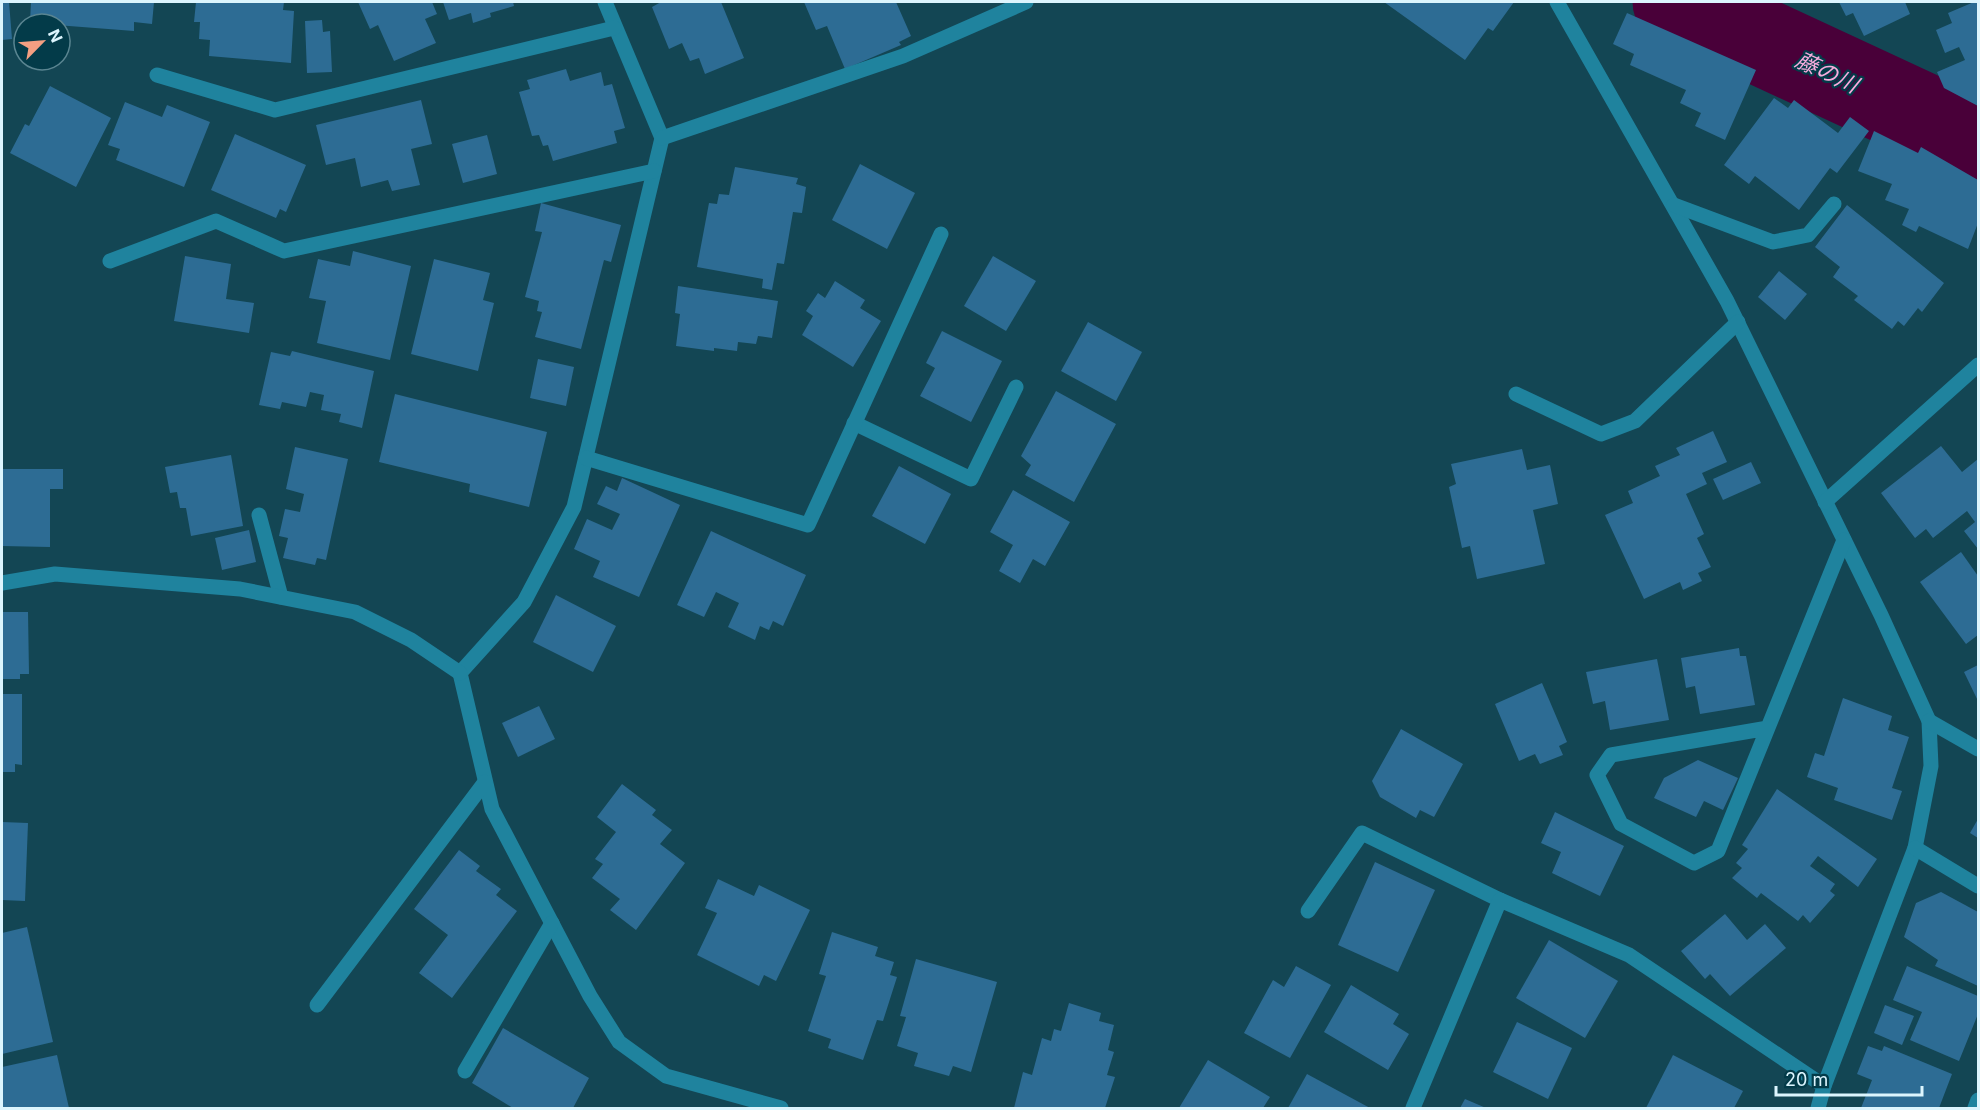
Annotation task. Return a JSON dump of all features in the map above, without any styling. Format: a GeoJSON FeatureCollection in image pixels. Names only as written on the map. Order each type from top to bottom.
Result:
{"type":"FeatureCollection","features":[{"type":"Feature","properties":{"kind":"street"},"geometry":{"type":"LineString","coordinates":[[460,674],[524,602],[574,507],[662,138],[605,2]]}},
{"type":"Feature","properties":{"kind":"street"},"geometry":{"type":"LineString","coordinates":[[662,138],[903,56],[1026,2]]}},
{"type":"Feature","properties":{"kind":"street"},"geometry":{"type":"LineString","coordinates":[[1557,2],[1674,205],[1738,322],[1929,721],[1931,766],[1915,848],[1824,1086],[1818,1108]]}},
{"type":"Feature","properties":{"kind":"street"},"geometry":{"type":"LineString","coordinates":[[158,75],[275,110],[614,28]]}},
{"type":"Feature","properties":{"kind":"street"},"geometry":{"type":"LineString","coordinates":[[110,261],[216,221],[284,251],[654,171]]}},
{"type":"Feature","properties":{"kind":"street"},"geometry":{"type":"LineString","coordinates":[[1674,205],[1773,242],[1808,235],[1834,204]]}},
{"type":"Feature","properties":{"kind":"street"},"geometry":{"type":"LineString","coordinates":[[586,458],[808,525],[941,234]]}},
{"type":"Feature","properties":{"kind":"street"},"geometry":{"type":"LineString","coordinates":[[1516,394],[1601,434],[1635,421],[1738,322]]}},
{"type":"Feature","properties":{"kind":"street"},"geometry":{"type":"LineString","coordinates":[[1825,502],[1978,365]]}},
{"type":"Feature","properties":{"kind":"street"},"geometry":{"type":"LineString","coordinates":[[854,423],[971,479],[1016,387]]}},
{"type":"Feature","properties":{"kind":"street"},"geometry":{"type":"LineString","coordinates":[[259,514],[280,597]]}},
{"type":"Feature","properties":{"kind":"street"},"geometry":{"type":"LineString","coordinates":[[1768,728],[1611,755],[1598,775],[1621,824],[1694,862],[1718,851],[1768,728],[1844,540]]}},
{"type":"Feature","properties":{"kind":"street"},"geometry":{"type":"LineString","coordinates":[[2,583],[55,574],[240,589],[355,612],[411,640],[460,674],[492,809],[590,996],[619,1042],[666,1076],[781,1108]]}},
{"type":"Feature","properties":{"kind":"street"},"geometry":{"type":"LineString","coordinates":[[1929,721],[1978,749]]}},
{"type":"Feature","properties":{"kind":"street"},"geometry":{"type":"LineString","coordinates":[[316,1005],[485,782]]}},
{"type":"Feature","properties":{"kind":"street"},"geometry":{"type":"LineString","coordinates":[[1308,911],[1362,834],[1500,900],[1629,955],[1824,1086]]}},
{"type":"Feature","properties":{"kind":"street"},"geometry":{"type":"LineString","coordinates":[[1915,848],[1978,886]]}},
{"type":"Feature","properties":{"kind":"street"},"geometry":{"type":"LineString","coordinates":[[1413,1108],[1500,900]]}},
{"type":"Feature","properties":{"kind":"street"},"geometry":{"type":"LineString","coordinates":[[465,1071],[552,923]]}},
{"type":"Feature","properties":{"kind":"street"},"geometry":{"type":"LineString","coordinates":[[1975,1108],[1978,1100]]}},
{"type":"Feature","properties":{"kind":"building"},"geometry":{"type":"Polygon","coordinates":[[[2,2],[9,2],[12,39],[2,40],[2,2]]]}},
{"type":"Feature","properties":{"kind":"building"},"geometry":{"type":"Polygon","coordinates":[[[31,2],[154,2],[152,24],[134,22],[134,31],[72,26],[72,12],[31,12],[31,2]]]}},
{"type":"Feature","properties":{"kind":"building"},"geometry":{"type":"Polygon","coordinates":[[[196,2],[284,2],[283,10],[294,11],[291,63],[209,56],[210,40],[199,39],[200,22],[194,22],[196,2]]]}},
{"type":"Feature","properties":{"kind":"building"},"geometry":{"type":"Polygon","coordinates":[[[358,2],[432,2],[437,14],[425,19],[436,43],[394,61],[378,25],[370,29],[358,2]]]}},
{"type":"Feature","properties":{"kind":"building"},"geometry":{"type":"Polygon","coordinates":[[[443,2],[513,2],[514,6],[490,13],[491,17],[473,23],[471,13],[449,20],[443,2]]]}},
{"type":"Feature","properties":{"kind":"building"},"geometry":{"type":"Polygon","coordinates":[[[661,2],[721,2],[744,58],[705,74],[699,58],[690,61],[682,43],[669,49],[652,7],[661,2]]]}},
{"type":"Feature","properties":{"kind":"building"},"geometry":{"type":"Polygon","coordinates":[[[804,2],[896,2],[911,36],[899,42],[901,45],[845,69],[827,26],[816,30],[804,2]]]}},
{"type":"Feature","properties":{"kind":"building"},"geometry":{"type":"Polygon","coordinates":[[[1384,2],[1514,2],[1493,31],[1488,28],[1465,60],[1384,2]]]}},
{"type":"Feature","properties":{"kind":"building"},"geometry":{"type":"Polygon","coordinates":[[[1839,2],[1905,2],[1910,14],[1864,36],[1853,13],[1846,16],[1839,2]]]}},
{"type":"Feature","properties":{"kind":"building"},"geometry":{"type":"Polygon","coordinates":[[[1978,2],[1978,106],[1944,88],[1937,72],[1965,60],[1959,47],[1945,53],[1936,30],[1952,23],[1948,13],[1978,2]]]}},
{"type":"Feature","properties":{"kind":"building"},"geometry":{"type":"Polygon","coordinates":[[[1627,13],[1756,70],[1725,140],[1695,126],[1701,113],[1680,103],[1686,90],[1630,65],[1634,54],[1613,44],[1627,13]]]}},
{"type":"Feature","properties":{"kind":"building"},"geometry":{"type":"Polygon","coordinates":[[[322,20],[323,32],[330,31],[332,72],[307,73],[305,21],[322,20]]]}},
{"type":"Feature","properties":{"kind":"building"},"geometry":{"type":"Polygon","coordinates":[[[566,69],[570,81],[601,72],[604,86],[612,84],[625,128],[614,131],[617,143],[553,161],[548,145],[543,146],[539,135],[532,136],[519,92],[530,89],[527,80],[566,69]]]}},
{"type":"Feature","properties":{"kind":"building"},"geometry":{"type":"Polygon","coordinates":[[[50,86],[111,118],[76,187],[10,153],[25,124],[29,126],[50,86]]]}},
{"type":"Feature","properties":{"kind":"building"},"geometry":{"type":"Polygon","coordinates":[[[1774,98],[1788,108],[1794,100],[1838,133],[1850,117],[1869,131],[1837,173],[1830,168],[1799,210],[1755,176],[1749,184],[1724,165],[1774,98]]]}},
{"type":"Feature","properties":{"kind":"building"},"geometry":{"type":"Polygon","coordinates":[[[421,100],[432,144],[411,149],[420,185],[392,191],[388,180],[361,187],[355,158],[326,165],[316,125],[421,100]]]}},
{"type":"Feature","properties":{"kind":"building"},"geometry":{"type":"Polygon","coordinates":[[[125,102],[162,117],[167,105],[210,122],[184,187],[116,160],[120,149],[108,145],[125,102]]]}},
{"type":"Feature","properties":{"kind":"building"},"geometry":{"type":"Polygon","coordinates":[[[1874,131],[1918,153],[1921,147],[1978,180],[1978,223],[1968,249],[1919,226],[1916,232],[1902,225],[1909,209],[1885,200],[1892,184],[1858,171],[1874,131]]]}},
{"type":"Feature","properties":{"kind":"building"},"geometry":{"type":"Polygon","coordinates":[[[235,134],[306,165],[286,212],[280,209],[276,218],[211,190],[235,134]]]}},
{"type":"Feature","properties":{"kind":"building"},"geometry":{"type":"Polygon","coordinates":[[[487,135],[497,174],[463,183],[452,144],[487,135]]]}},
{"type":"Feature","properties":{"kind":"building"},"geometry":{"type":"Polygon","coordinates":[[[860,164],[915,193],[887,249],[832,220],[860,164]]]}},
{"type":"Feature","properties":{"kind":"building"},"geometry":{"type":"Polygon","coordinates":[[[735,167],[798,178],[796,184],[806,187],[802,213],[793,212],[784,264],[777,263],[772,290],[762,288],[763,279],[697,267],[709,203],[717,204],[719,194],[729,195],[735,167]]]}},
{"type":"Feature","properties":{"kind":"building"},"geometry":{"type":"Polygon","coordinates":[[[541,203],[621,225],[611,262],[604,260],[581,349],[535,337],[542,312],[537,311],[539,301],[525,297],[542,232],[535,231],[541,203]]]}},
{"type":"Feature","properties":{"kind":"building"},"geometry":{"type":"Polygon","coordinates":[[[1847,205],[1944,283],[1922,312],[1918,308],[1904,326],[1898,321],[1892,329],[1854,300],[1858,296],[1833,277],[1840,267],[1815,247],[1847,205]]]}},
{"type":"Feature","properties":{"kind":"building"},"geometry":{"type":"Polygon","coordinates":[[[353,251],[411,266],[390,360],[317,343],[326,301],[309,298],[318,259],[350,266],[353,251]]]}},
{"type":"Feature","properties":{"kind":"building"},"geometry":{"type":"Polygon","coordinates":[[[185,256],[231,264],[226,299],[254,303],[249,333],[174,321],[185,256]]]}},
{"type":"Feature","properties":{"kind":"building"},"geometry":{"type":"Polygon","coordinates":[[[993,256],[1036,281],[1006,331],[964,306],[993,256]]]}},
{"type":"Feature","properties":{"kind":"building"},"geometry":{"type":"Polygon","coordinates":[[[434,259],[490,273],[483,300],[494,303],[478,371],[411,354],[434,259]]]}},
{"type":"Feature","properties":{"kind":"building"},"geometry":{"type":"Polygon","coordinates":[[[1779,271],[1807,294],[1785,320],[1758,297],[1779,271]]]}},
{"type":"Feature","properties":{"kind":"building"},"geometry":{"type":"Polygon","coordinates":[[[835,281],[865,300],[860,308],[881,321],[853,367],[802,335],[813,316],[806,311],[818,293],[825,298],[835,281]]]}},
{"type":"Feature","properties":{"kind":"building"},"geometry":{"type":"Polygon","coordinates":[[[678,286],[778,301],[772,338],[758,336],[756,344],[738,342],[737,351],[714,348],[714,351],[676,346],[680,314],[675,313],[678,286]]]}},
{"type":"Feature","properties":{"kind":"building"},"geometry":{"type":"Polygon","coordinates":[[[1088,322],[1142,352],[1116,401],[1061,371],[1088,322]]]}},
{"type":"Feature","properties":{"kind":"building"},"geometry":{"type":"Polygon","coordinates":[[[942,331],[1002,361],[971,422],[920,396],[935,368],[926,363],[942,331]]]}},
{"type":"Feature","properties":{"kind":"building"},"geometry":{"type":"Polygon","coordinates":[[[292,351],[374,371],[362,428],[339,422],[341,414],[321,410],[324,395],[310,392],[306,407],[282,402],[280,409],[259,405],[271,352],[290,356],[292,351]]]}},
{"type":"Feature","properties":{"kind":"building"},"geometry":{"type":"Polygon","coordinates":[[[538,359],[574,367],[566,406],[530,398],[538,359]]]}},
{"type":"Feature","properties":{"kind":"building"},"geometry":{"type":"Polygon","coordinates":[[[1056,391],[1116,424],[1074,502],[1025,475],[1031,465],[1021,456],[1056,391]]]}},
{"type":"Feature","properties":{"kind":"building"},"geometry":{"type":"Polygon","coordinates":[[[395,394],[547,432],[529,507],[469,492],[470,484],[379,462],[395,394]]]}},
{"type":"Feature","properties":{"kind":"building"},"geometry":{"type":"Polygon","coordinates":[[[1713,431],[1727,462],[1702,473],[1707,484],[1686,494],[1704,534],[1697,538],[1711,567],[1698,573],[1702,581],[1683,590],[1680,582],[1644,599],[1605,515],[1633,503],[1628,491],[1660,476],[1655,466],[1680,455],[1676,448],[1713,431]]]}},
{"type":"Feature","properties":{"kind":"building"},"geometry":{"type":"Polygon","coordinates":[[[1941,446],[1962,472],[1978,459],[1978,549],[1964,531],[1975,522],[1967,511],[1933,538],[1926,529],[1915,538],[1881,493],[1941,446]]]}},
{"type":"Feature","properties":{"kind":"building"},"geometry":{"type":"Polygon","coordinates":[[[295,447],[348,459],[326,560],[317,558],[315,565],[283,558],[288,538],[279,536],[285,509],[300,512],[304,494],[286,489],[295,447]]]}},
{"type":"Feature","properties":{"kind":"building"},"geometry":{"type":"Polygon","coordinates":[[[1522,449],[1527,470],[1550,465],[1558,504],[1533,510],[1545,564],[1477,579],[1470,546],[1462,548],[1449,487],[1456,484],[1451,464],[1522,449]]]}},
{"type":"Feature","properties":{"kind":"building"},"geometry":{"type":"Polygon","coordinates":[[[231,455],[243,526],[191,536],[186,508],[180,508],[177,492],[170,493],[165,467],[231,455]]]}},
{"type":"Feature","properties":{"kind":"building"},"geometry":{"type":"Polygon","coordinates":[[[1751,462],[1761,483],[1723,500],[1713,479],[1751,462]]]}},
{"type":"Feature","properties":{"kind":"building"},"geometry":{"type":"Polygon","coordinates":[[[899,466],[951,494],[925,544],[872,516],[899,466]]]}},
{"type":"Feature","properties":{"kind":"building"},"geometry":{"type":"Polygon","coordinates":[[[2,469],[63,469],[63,489],[50,489],[50,547],[2,546],[2,469]]]}},
{"type":"Feature","properties":{"kind":"building"},"geometry":{"type":"Polygon","coordinates":[[[622,478],[680,505],[639,597],[593,577],[600,561],[574,549],[587,519],[612,530],[620,514],[597,504],[606,486],[617,491],[622,478]]]}},
{"type":"Feature","properties":{"kind":"building"},"geometry":{"type":"Polygon","coordinates":[[[1013,490],[1070,522],[1045,566],[1033,559],[1020,583],[999,571],[1013,545],[990,532],[1013,490]]]}},
{"type":"Feature","properties":{"kind":"building"},"geometry":{"type":"Polygon","coordinates":[[[249,530],[256,562],[222,570],[215,538],[249,530]]]}},
{"type":"Feature","properties":{"kind":"building"},"geometry":{"type":"Polygon","coordinates":[[[711,531],[806,575],[783,626],[773,621],[769,630],[760,626],[755,640],[728,627],[739,603],[716,592],[704,617],[677,605],[711,531]]]}},
{"type":"Feature","properties":{"kind":"building"},"geometry":{"type":"Polygon","coordinates":[[[1961,552],[1978,576],[1978,635],[1966,644],[1920,582],[1961,552]]]}},
{"type":"Feature","properties":{"kind":"building"},"geometry":{"type":"Polygon","coordinates":[[[556,595],[616,626],[593,672],[533,642],[556,595]]]}},
{"type":"Feature","properties":{"kind":"building"},"geometry":{"type":"Polygon","coordinates":[[[2,612],[28,612],[29,674],[20,674],[20,679],[2,679],[2,612]]]}},
{"type":"Feature","properties":{"kind":"building"},"geometry":{"type":"Polygon","coordinates":[[[1739,648],[1740,656],[1746,656],[1755,705],[1700,714],[1695,686],[1686,688],[1681,658],[1739,648]]]}},
{"type":"Feature","properties":{"kind":"building"},"geometry":{"type":"Polygon","coordinates":[[[1657,659],[1669,720],[1610,730],[1605,701],[1593,704],[1586,672],[1657,659]]]}},
{"type":"Feature","properties":{"kind":"building"},"geometry":{"type":"Polygon","coordinates":[[[1978,665],[1978,701],[1964,672],[1978,665]]]}},
{"type":"Feature","properties":{"kind":"building"},"geometry":{"type":"Polygon","coordinates":[[[1542,683],[1567,742],[1559,746],[1563,755],[1540,764],[1535,754],[1519,761],[1495,704],[1542,683]]]}},
{"type":"Feature","properties":{"kind":"building"},"geometry":{"type":"Polygon","coordinates":[[[2,694],[22,694],[22,765],[15,764],[15,772],[2,772],[2,694]]]}},
{"type":"Feature","properties":{"kind":"building"},"geometry":{"type":"Polygon","coordinates":[[[1843,698],[1892,716],[1888,730],[1909,737],[1892,788],[1902,791],[1892,820],[1834,800],[1838,788],[1807,777],[1815,753],[1824,756],[1843,698]]]}},
{"type":"Feature","properties":{"kind":"building"},"geometry":{"type":"Polygon","coordinates":[[[539,706],[555,739],[518,757],[502,723],[539,706]]]}},
{"type":"Feature","properties":{"kind":"building"},"geometry":{"type":"Polygon","coordinates":[[[1401,729],[1463,764],[1434,817],[1420,810],[1416,818],[1380,797],[1372,781],[1401,729]]]}},
{"type":"Feature","properties":{"kind":"building"},"geometry":{"type":"Polygon","coordinates":[[[1698,760],[1738,778],[1723,810],[1704,801],[1696,817],[1654,798],[1664,778],[1698,760]]]}},
{"type":"Feature","properties":{"kind":"building"},"geometry":{"type":"Polygon","coordinates":[[[622,784],[656,810],[652,815],[672,830],[660,844],[685,863],[636,930],[610,910],[620,899],[592,878],[603,864],[595,859],[616,832],[597,817],[622,784]]]}},
{"type":"Feature","properties":{"kind":"building"},"geometry":{"type":"Polygon","coordinates":[[[1777,789],[1877,859],[1858,887],[1818,856],[1810,866],[1835,884],[1830,891],[1835,895],[1810,923],[1803,915],[1798,921],[1761,893],[1757,898],[1732,878],[1742,868],[1736,863],[1748,849],[1742,845],[1777,789]]]}},
{"type":"Feature","properties":{"kind":"building"},"geometry":{"type":"Polygon","coordinates":[[[1555,812],[1624,846],[1600,896],[1552,873],[1561,852],[1541,843],[1555,812]]]}},
{"type":"Feature","properties":{"kind":"building"},"geometry":{"type":"Polygon","coordinates":[[[1978,819],[1978,838],[1970,833],[1978,819]]]}},
{"type":"Feature","properties":{"kind":"building"},"geometry":{"type":"Polygon","coordinates":[[[2,822],[28,823],[25,901],[2,900],[2,822]]]}},
{"type":"Feature","properties":{"kind":"building"},"geometry":{"type":"Polygon","coordinates":[[[459,850],[480,866],[476,871],[501,889],[496,895],[517,911],[452,998],[419,973],[448,935],[414,909],[459,850]]]}},
{"type":"Feature","properties":{"kind":"building"},"geometry":{"type":"Polygon","coordinates":[[[1375,862],[1435,890],[1398,972],[1338,945],[1375,862]]]}},
{"type":"Feature","properties":{"kind":"building"},"geometry":{"type":"Polygon","coordinates":[[[718,879],[754,896],[759,885],[810,910],[776,981],[764,975],[759,986],[697,955],[717,913],[705,908],[718,879]]]}},
{"type":"Feature","properties":{"kind":"building"},"geometry":{"type":"Polygon","coordinates":[[[1941,892],[1978,912],[1978,986],[1935,966],[1938,960],[1904,937],[1916,903],[1941,892]]]}},
{"type":"Feature","properties":{"kind":"building"},"geometry":{"type":"Polygon","coordinates":[[[1725,914],[1747,940],[1765,924],[1786,948],[1730,996],[1710,974],[1705,979],[1681,951],[1725,914]]]}},
{"type":"Feature","properties":{"kind":"building"},"geometry":{"type":"Polygon","coordinates":[[[27,927],[53,1042],[2,1054],[2,933],[27,927]]]}},
{"type":"Feature","properties":{"kind":"building"},"geometry":{"type":"Polygon","coordinates":[[[832,932],[878,947],[875,956],[894,962],[890,975],[897,977],[883,1021],[877,1020],[863,1060],[828,1048],[831,1039],[808,1031],[826,976],[819,974],[832,932]]]}},
{"type":"Feature","properties":{"kind":"building"},"geometry":{"type":"Polygon","coordinates":[[[1549,940],[1618,981],[1585,1038],[1516,998],[1549,940]]]}},
{"type":"Feature","properties":{"kind":"building"},"geometry":{"type":"Polygon","coordinates":[[[916,959],[997,982],[971,1072],[953,1066],[949,1076],[914,1066],[918,1053],[897,1046],[906,1017],[900,1016],[916,959]]]}},
{"type":"Feature","properties":{"kind":"building"},"geometry":{"type":"Polygon","coordinates":[[[1296,966],[1331,985],[1290,1058],[1244,1033],[1273,980],[1284,987],[1296,966]]]}},
{"type":"Feature","properties":{"kind":"building"},"geometry":{"type":"Polygon","coordinates":[[[1907,966],[1978,996],[1978,1014],[1959,1061],[1910,1040],[1922,1012],[1893,1000],[1907,966]]]}},
{"type":"Feature","properties":{"kind":"building"},"geometry":{"type":"Polygon","coordinates":[[[1351,985],[1399,1014],[1393,1024],[1409,1034],[1388,1070],[1324,1032],[1351,985]]]}},
{"type":"Feature","properties":{"kind":"building"},"geometry":{"type":"Polygon","coordinates":[[[1069,1003],[1101,1013],[1099,1021],[1114,1025],[1108,1050],[1114,1052],[1107,1075],[1115,1077],[1105,1108],[1014,1108],[1023,1072],[1032,1075],[1042,1038],[1051,1041],[1054,1029],[1061,1031],[1069,1003]]]}},
{"type":"Feature","properties":{"kind":"building"},"geometry":{"type":"Polygon","coordinates":[[[1885,1005],[1914,1016],[1902,1045],[1874,1033],[1885,1005]]]}},
{"type":"Feature","properties":{"kind":"building"},"geometry":{"type":"Polygon","coordinates":[[[1517,1022],[1572,1048],[1548,1099],[1493,1072],[1517,1022]]]}},
{"type":"Feature","properties":{"kind":"building"},"geometry":{"type":"Polygon","coordinates":[[[503,1028],[589,1078],[573,1108],[513,1108],[472,1083],[503,1028]]]}},
{"type":"Feature","properties":{"kind":"building"},"geometry":{"type":"Polygon","coordinates":[[[1868,1046],[1882,1051],[1884,1046],[1952,1074],[1939,1108],[1861,1108],[1872,1080],[1857,1074],[1868,1046]]]}},
{"type":"Feature","properties":{"kind":"building"},"geometry":{"type":"Polygon","coordinates":[[[57,1055],[69,1108],[2,1108],[2,1067],[57,1055]]]}},
{"type":"Feature","properties":{"kind":"building"},"geometry":{"type":"Polygon","coordinates":[[[1673,1055],[1743,1091],[1734,1108],[1646,1108],[1673,1055]]]}},
{"type":"Feature","properties":{"kind":"building"},"geometry":{"type":"Polygon","coordinates":[[[1208,1060],[1270,1097],[1263,1108],[1179,1108],[1208,1060]]]}},
{"type":"Feature","properties":{"kind":"building"},"geometry":{"type":"Polygon","coordinates":[[[1307,1074],[1370,1108],[1288,1108],[1307,1074]]]}},
{"type":"Feature","properties":{"kind":"building"},"geometry":{"type":"Polygon","coordinates":[[[1465,1099],[1486,1108],[1460,1108],[1465,1099]]]}},
{"type":"Feature","properties":{"kind":"waterway","name":"藤の川"},"geometry":{"type":"LineString","coordinates":[[1676,2],[1978,142]]}}]}
